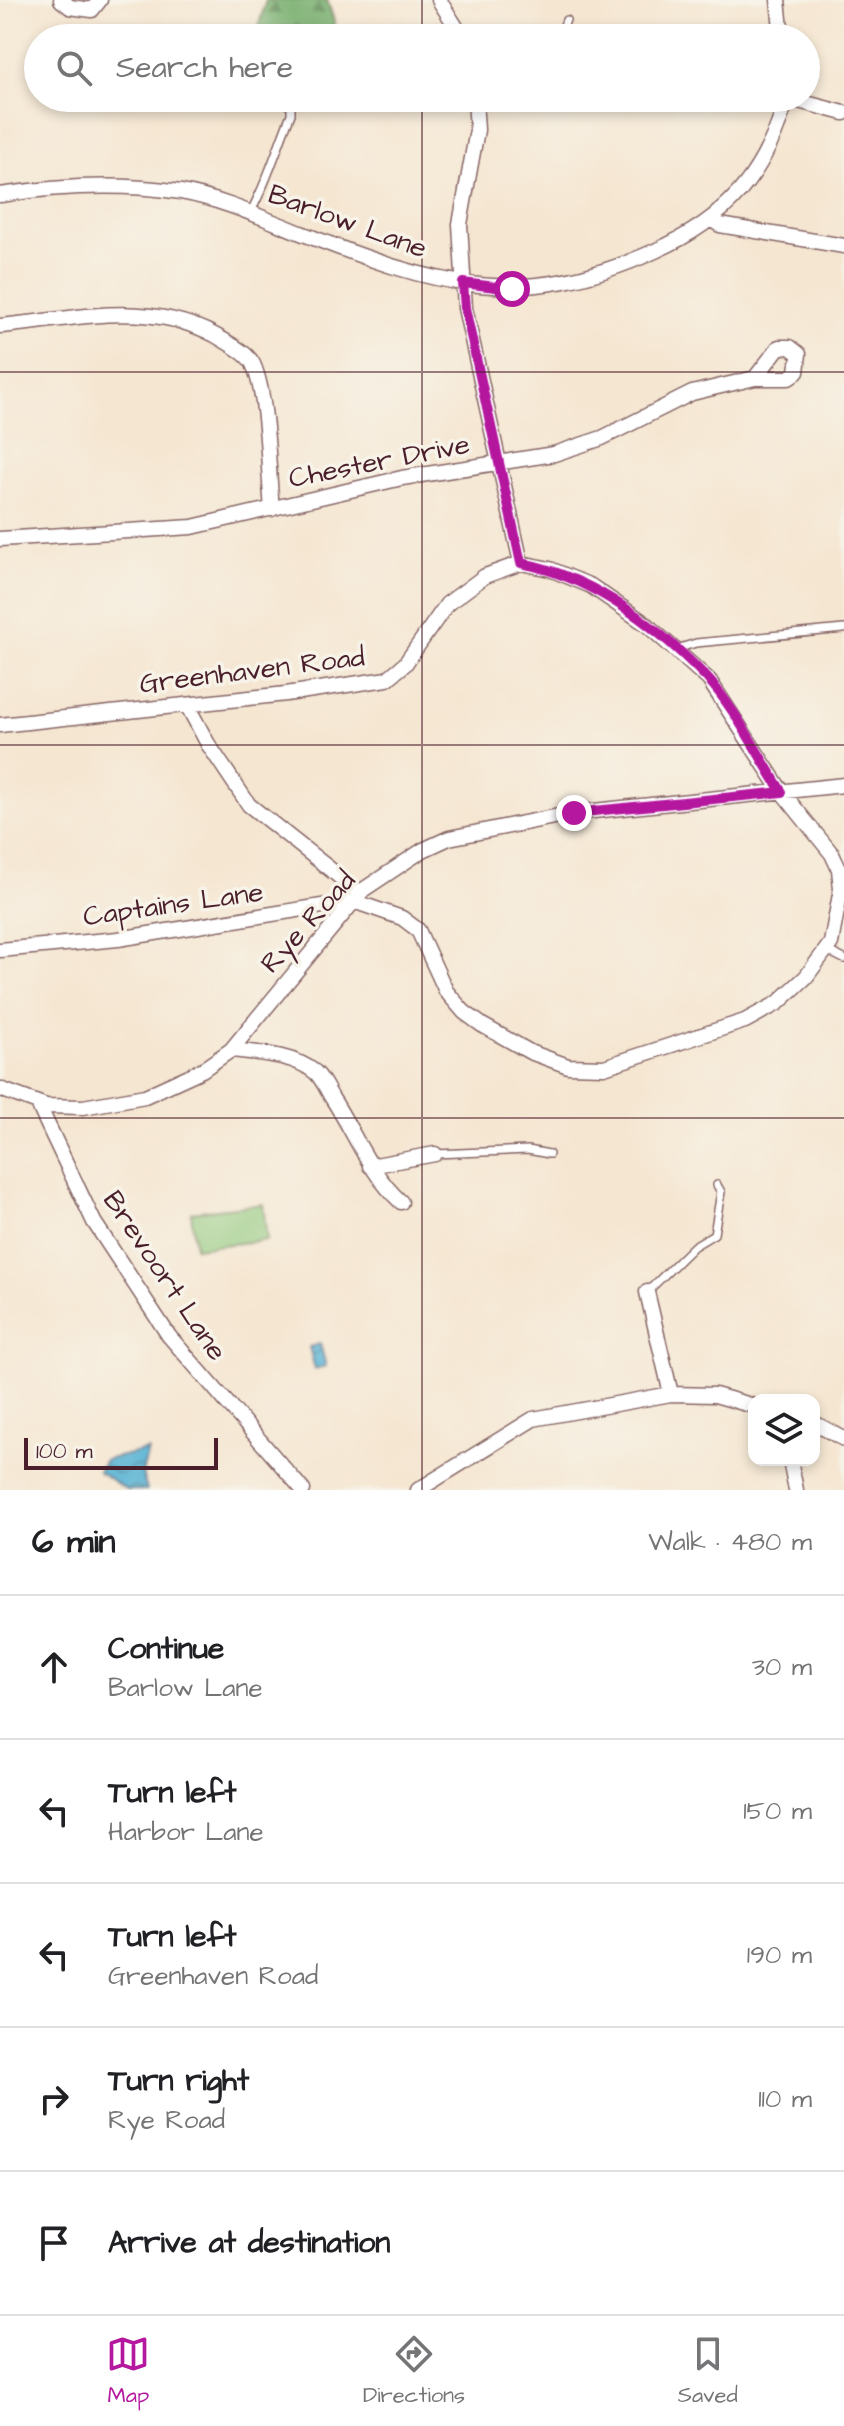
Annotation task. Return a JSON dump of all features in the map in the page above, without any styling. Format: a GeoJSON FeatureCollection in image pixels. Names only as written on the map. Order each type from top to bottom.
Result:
{"type":"FeatureCollection","features":[{"type":"Feature","properties":{"kind":"street"},"geometry":{"type":"LineString","coordinates":[[61,0],[84,11],[92,10],[100,0]]}},
{"type":"Feature","properties":{"kind":"street"},"geometry":{"type":"LineString","coordinates":[[439,0],[454,24]]}},
{"type":"Feature","properties":{"kind":"street"},"geometry":{"type":"LineString","coordinates":[[778,0],[781,24]]}},
{"type":"Feature","properties":{"kind":"street"},"geometry":{"type":"LineString","coordinates":[[820,107],[844,113]]}},
{"type":"Feature","properties":{"kind":"street"},"geometry":{"type":"LineString","coordinates":[[187,705],[208,744],[249,805],[357,897],[402,918],[418,930],[446,991],[464,1012],[530,1052],[568,1066],[604,1067],[745,1021],[778,1003],[806,977],[831,943],[842,889],[839,869],[832,854],[782,792],[709,680],[674,649],[591,586],[550,569],[521,563],[465,308],[460,224],[477,130],[476,112]]}},
{"type":"Feature","properties":{"kind":"street","name":"Barlow Lane"},"geometry":{"type":"LineString","coordinates":[[0,195],[88,187],[182,192],[250,213],[379,263],[463,283],[512,289],[572,282],[614,270],[712,220],[750,182],[776,132],[782,112]]}},
{"type":"Feature","properties":{"kind":"street"},"geometry":{"type":"LineString","coordinates":[[712,220],[720,225],[844,246]]}},
{"type":"Feature","properties":{"kind":"street"},"geometry":{"type":"LineString","coordinates":[[0,326],[152,313],[212,333],[240,351],[252,361],[259,383],[272,509]]}},
{"type":"Feature","properties":{"kind":"street","name":"Chester Drive"},"geometry":{"type":"LineString","coordinates":[[0,539],[192,527],[402,478],[554,454],[602,438],[692,393],[755,378]]}},
{"type":"Feature","properties":{"kind":"street","name":"Greenhaven Road"},"geometry":{"type":"LineString","coordinates":[[0,725],[387,679],[405,664],[447,604],[485,576],[521,563]]}},
{"type":"Feature","properties":{"kind":"street"},"geometry":{"type":"LineString","coordinates":[[782,792],[844,785]]}},
{"type":"Feature","properties":{"kind":"street","name":"Rye Road"},"geometry":{"type":"LineString","coordinates":[[38,1104],[83,1107],[145,1096],[202,1070],[231,1050],[357,897],[423,850],[449,838],[574,813],[782,792]]}},
{"type":"Feature","properties":{"kind":"street","name":"Captains Lane"},"geometry":{"type":"LineString","coordinates":[[0,950],[118,939],[357,897]]}},
{"type":"Feature","properties":{"kind":"street"},"geometry":{"type":"LineString","coordinates":[[231,1050],[277,1057],[316,1073],[350,1126],[370,1166],[401,1202]]}},
{"type":"Feature","properties":{"kind":"street"},"geometry":{"type":"LineString","coordinates":[[0,1089],[38,1104]]}},
{"type":"Feature","properties":{"kind":"street","name":"Brevoort Lane"},"geometry":{"type":"LineString","coordinates":[[38,1104],[94,1222],[169,1336],[303,1490]]}},
{"type":"Feature","properties":{"kind":"street"},"geometry":{"type":"LineString","coordinates":[[370,1166],[435,1154]]}},
{"type":"Feature","properties":{"kind":"street"},"geometry":{"type":"LineString","coordinates":[[647,1292],[671,1394]]}},
{"type":"Feature","properties":{"kind":"street"},"geometry":{"type":"LineString","coordinates":[[420,1489],[533,1419],[671,1394],[715,1395],[748,1404]]}},
{"type":"Feature","properties":{"kind":"street"},"geometry":{"type":"LineString","coordinates":[[820,1426],[844,1439]]}},
{"type":"Feature","properties":{"kind":"street"},"geometry":{"type":"LineString","coordinates":[[791,1466],[796,1490]]}},
{"type":"Feature","properties":{"kind":"lane"},"geometry":{"type":"LineString","coordinates":[[564,24],[566,20]]}},
{"type":"Feature","properties":{"kind":"lane"},"geometry":{"type":"LineString","coordinates":[[250,213],[264,188],[271,160],[291,112]]}},
{"type":"Feature","properties":{"kind":"lane"},"geometry":{"type":"LineString","coordinates":[[674,649],[696,643],[844,629]]}},
{"type":"Feature","properties":{"kind":"lane"},"geometry":{"type":"LineString","coordinates":[[826,950],[844,959]]}},
{"type":"Feature","properties":{"kind":"lane"},"geometry":{"type":"LineString","coordinates":[[435,1154],[528,1150],[549,1154]]}},
{"type":"Feature","properties":{"kind":"lane"},"geometry":{"type":"LineString","coordinates":[[647,1292],[694,1246],[714,1234],[721,1192],[717,1185]]}},
{"type":"Feature","properties":{"kind":"green space"},"geometry":{"type":"Polygon","coordinates":[[[266,0],[327,0],[335,24],[259,24],[266,0]]]}},
{"type":"Feature","properties":{"kind":"green space"},"geometry":{"type":"Polygon","coordinates":[[[263,1204],[267,1240],[195,1248],[191,1212],[263,1204]]]}},
{"type":"Feature","properties":{"kind":"water"},"geometry":{"type":"Polygon","coordinates":[[[320,1344],[326,1366],[315,1369],[309,1347],[320,1344]]]}},
{"type":"Feature","properties":{"kind":"water"},"geometry":{"type":"Polygon","coordinates":[[[148,1450],[142,1474],[147,1490],[127,1490],[98,1471],[105,1460],[148,1450]]]}},
{"type":"Feature","properties":{"kind":"route"},"geometry":{"type":"LineString","coordinates":[[512,289],[463,283],[465,308],[521,563],[550,569],[591,586],[646,624],[709,680],[782,792],[574,813]]}}]}
